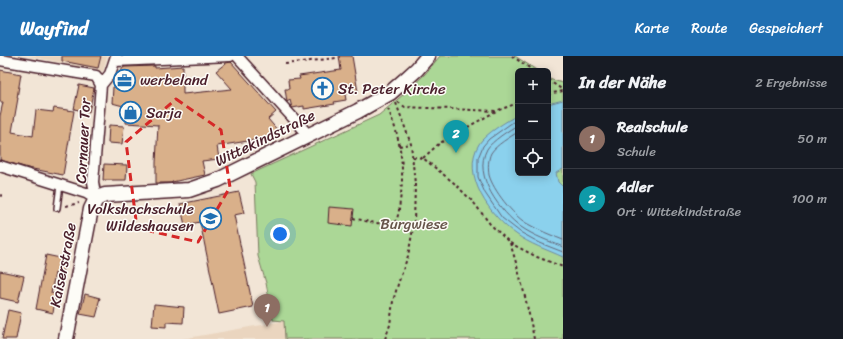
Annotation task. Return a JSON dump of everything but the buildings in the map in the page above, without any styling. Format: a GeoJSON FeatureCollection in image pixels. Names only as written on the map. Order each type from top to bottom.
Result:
{"type":"FeatureCollection","features":[{"type":"Feature","properties":{"kind":"street"},"geometry":{"type":"LineString","coordinates":[[0,60],[96,76],[101,85],[110,74],[115,59],[230,56]]}},
{"type":"Feature","properties":{"kind":"street"},"geometry":{"type":"LineString","coordinates":[[237,56],[304,130],[306,136]]}},
{"type":"Feature","properties":{"kind":"street","name":"Wittekindstraße"},"geometry":{"type":"LineString","coordinates":[[96,199],[106,195],[189,190],[218,180],[358,111],[390,93],[418,69],[428,56]]}},
{"type":"Feature","properties":{"kind":"street","name":"Cornauer Tor"},"geometry":{"type":"LineString","coordinates":[[96,199],[93,182],[101,85]]}},
{"type":"Feature","properties":{"kind":"street"},"geometry":{"type":"LineString","coordinates":[[0,166],[86,193],[96,199]]}},
{"type":"Feature","properties":{"kind":"street","name":"Kaiserstraße"},"geometry":{"type":"LineString","coordinates":[[66,339],[91,209],[96,199]]}},
{"type":"Feature","properties":{"kind":"lane"},"geometry":{"type":"LineString","coordinates":[[57,208],[60,185]]}},
{"type":"Feature","properties":{"kind":"path"},"geometry":{"type":"LineString","coordinates":[[512,56],[530,68]]}},
{"type":"Feature","properties":{"kind":"path"},"geometry":{"type":"LineString","coordinates":[[285,64],[336,58]]}},
{"type":"Feature","properties":{"kind":"path"},"geometry":{"type":"LineString","coordinates":[[551,82],[563,90],[551,93]]}},
{"type":"Feature","properties":{"kind":"path"},"geometry":{"type":"LineString","coordinates":[[385,339],[390,325],[393,301],[408,256],[414,223],[415,184],[410,144],[395,100],[406,106],[496,112]]}},
{"type":"Feature","properties":{"kind":"path"},"geometry":{"type":"LineString","coordinates":[[423,158],[440,143],[496,112],[516,104]]}},
{"type":"Feature","properties":{"kind":"path"},"geometry":{"type":"LineString","coordinates":[[353,218],[370,222],[390,224],[395,222],[398,217],[402,186],[402,163],[400,146],[387,106]]}},
{"type":"Feature","properties":{"kind":"path"},"geometry":{"type":"LineString","coordinates":[[400,146],[410,144]]}},
{"type":"Feature","properties":{"kind":"path"},"geometry":{"type":"LineString","coordinates":[[412,158],[423,158],[454,183],[474,203],[490,224],[510,243],[537,257],[563,267]]}},
{"type":"Feature","properties":{"kind":"path"},"geometry":{"type":"LineString","coordinates":[[0,196],[4,195]]}},
{"type":"Feature","properties":{"kind":"path"},"geometry":{"type":"LineString","coordinates":[[57,208],[96,199]]}},
{"type":"Feature","properties":{"kind":"path"},"geometry":{"type":"LineString","coordinates":[[510,243],[516,262],[534,339]]}},
{"type":"Feature","properties":{"kind":"highlighted area"},"geometry":{"type":"Polygon","coordinates":[[[176,99],[221,130],[230,187],[198,242],[137,228],[126,142],[176,99]]]}},
{"type":"Feature","properties":{"kind":"shaded area"},"geometry":{"type":"Polygon","coordinates":[[[28,56],[107,56],[103,71],[28,56]]]}},
{"type":"Feature","properties":{"kind":"shaded area"},"geometry":{"type":"Polygon","coordinates":[[[284,321],[285,339],[182,339],[284,321]]]}},
{"type":"Feature","properties":{"kind":"green space","name":"Burgwiese"},"geometry":{"type":"Polygon","coordinates":[[[440,56],[515,56],[533,68],[515,68],[515,176],[551,176],[551,80],[563,83],[563,339],[285,339],[284,321],[273,320],[266,283],[258,256],[255,182],[251,174],[379,115],[425,74],[440,56]]]}},
{"type":"Feature","properties":{"kind":"water"},"geometry":{"type":"Polygon","coordinates":[[[563,100],[563,169],[556,173],[558,182],[563,187],[563,257],[527,241],[506,227],[488,206],[481,194],[473,169],[474,156],[482,140],[515,117],[515,176],[551,176],[551,103],[563,100]]]}},
{"type":"Feature","properties":{"kind":"place","name":"werbeland"},"geometry":{"type":"Point","coordinates":[125,80]}},
{"type":"Feature","properties":{"kind":"place","name":"St. Peter Kirche"},"geometry":{"type":"Point","coordinates":[322,89]}},
{"type":"Feature","properties":{"kind":"place","name":"Sarja"},"geometry":{"type":"Point","coordinates":[131,113]}},
{"type":"Feature","properties":{"kind":"place","name":"Adler"},"geometry":{"type":"Point","coordinates":[456,153]}},
{"type":"Feature","properties":{"kind":"place","name":"Volkshochschule Wildeshausen"},"geometry":{"type":"Point","coordinates":[210,218]}},
{"type":"Feature","properties":{"kind":"place","name":"Realschule"},"geometry":{"type":"Point","coordinates":[267,327]}}]}
